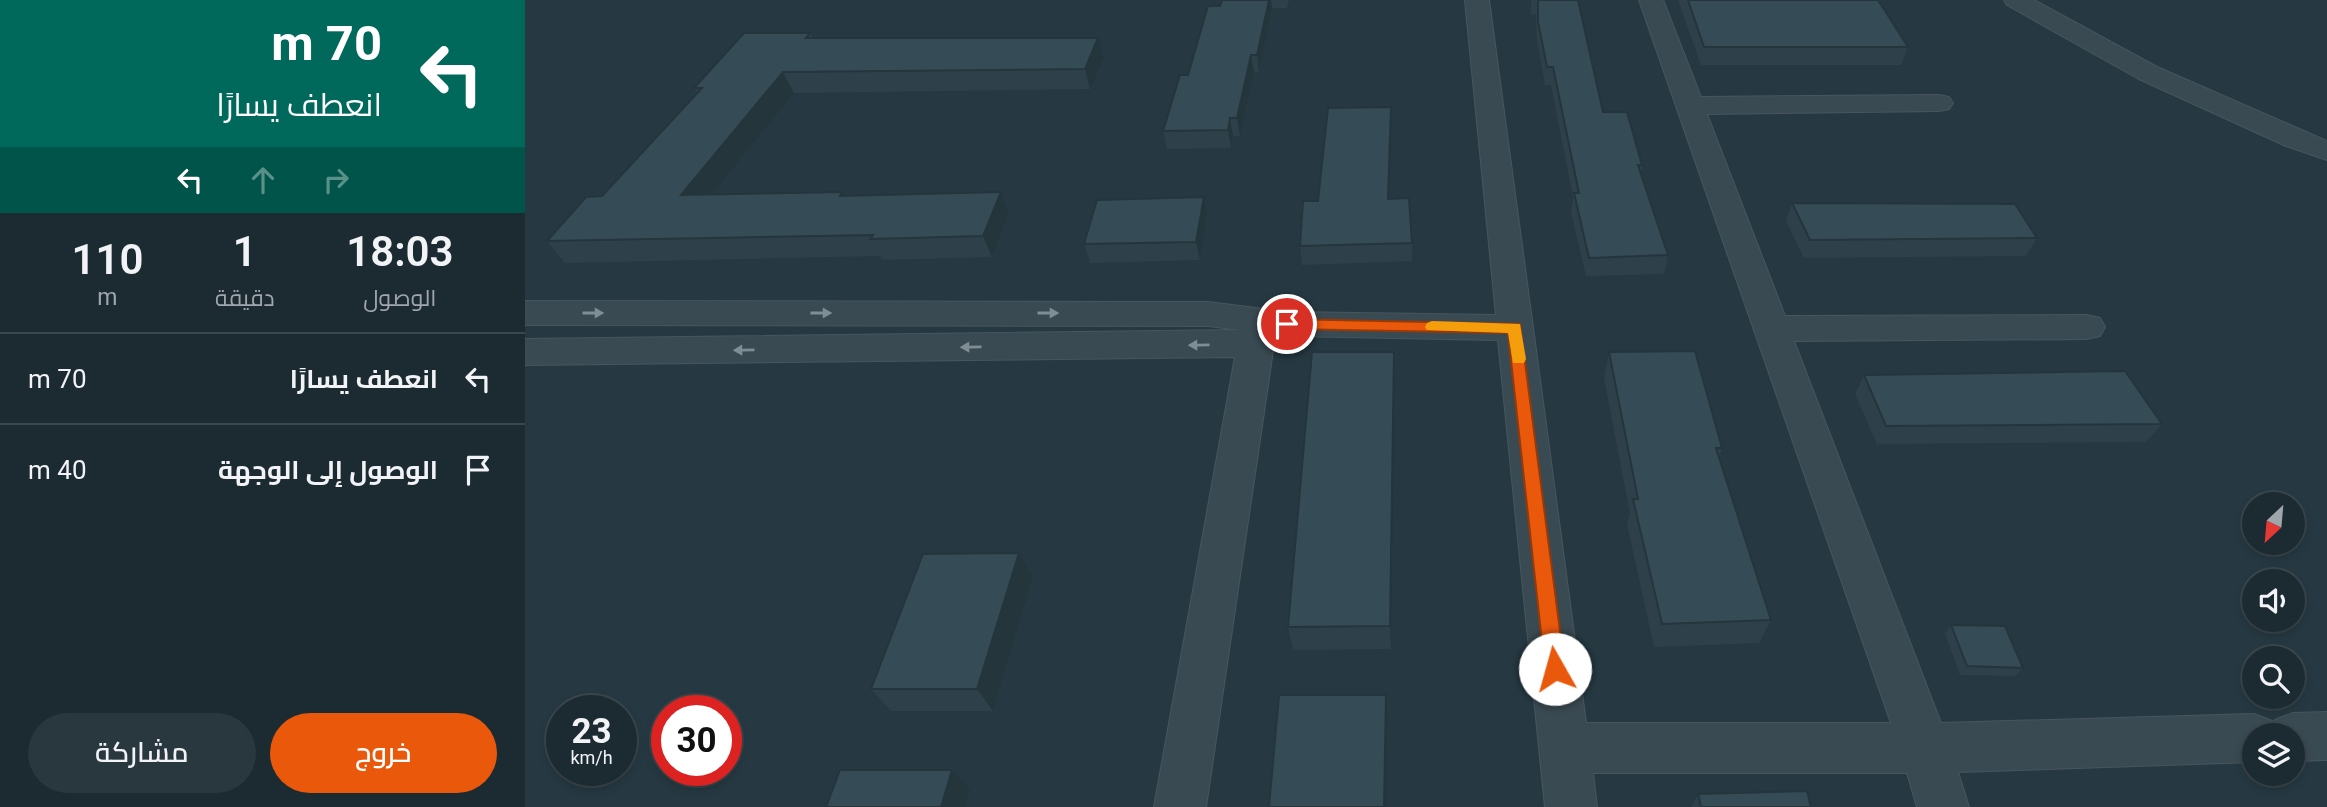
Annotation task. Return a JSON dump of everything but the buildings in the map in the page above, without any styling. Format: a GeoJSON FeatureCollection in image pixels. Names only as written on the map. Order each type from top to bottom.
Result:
{"type":"FeatureCollection","features":[{"type":"Feature","properties":{"kind":"street"},"geometry":{"type":"LineString","coordinates":[[1477,0],[1571,807]]}},
{"type":"Feature","properties":{"kind":"street"},"geometry":{"type":"LineString","coordinates":[[1651,0],[1925,748],[1943,807]]}},
{"type":"Feature","properties":{"kind":"street"},"geometry":{"type":"LineString","coordinates":[[2016,0],[2148,74],[2296,140],[2327,151]]}},
{"type":"Feature","properties":{"kind":"street"},"geometry":{"type":"LineString","coordinates":[[1690,106],[1939,103]]}},
{"type":"Feature","properties":{"kind":"street"},"geometry":{"type":"LineString","coordinates":[[525,313],[1208,314],[1272,331],[1515,328]]}},
{"type":"Feature","properties":{"kind":"street"},"geometry":{"type":"LineString","coordinates":[[1772,329],[2087,327]]}},
{"type":"Feature","properties":{"kind":"street"},"geometry":{"type":"LineString","coordinates":[[525,352],[1241,345],[1272,331]]}},
{"type":"Feature","properties":{"kind":"street"},"geometry":{"type":"LineString","coordinates":[[1180,807],[1272,331]]}},
{"type":"Feature","properties":{"kind":"street"},"geometry":{"type":"LineString","coordinates":[[2305,737],[2327,736]]}},
{"type":"Feature","properties":{"kind":"street"},"geometry":{"type":"LineString","coordinates":[[1564,748],[1925,748],[2242,738]]}},
{"type":"Feature","properties":{"kind":"slow traffic"},"geometry":{"type":"LineString","coordinates":[[1432,327],[1515,328],[1519,359]]}},
{"type":"Feature","properties":{"kind":"route"},"geometry":{"type":"LineString","coordinates":[[1287,324],[1515,328],[1555,669]]}}]}
